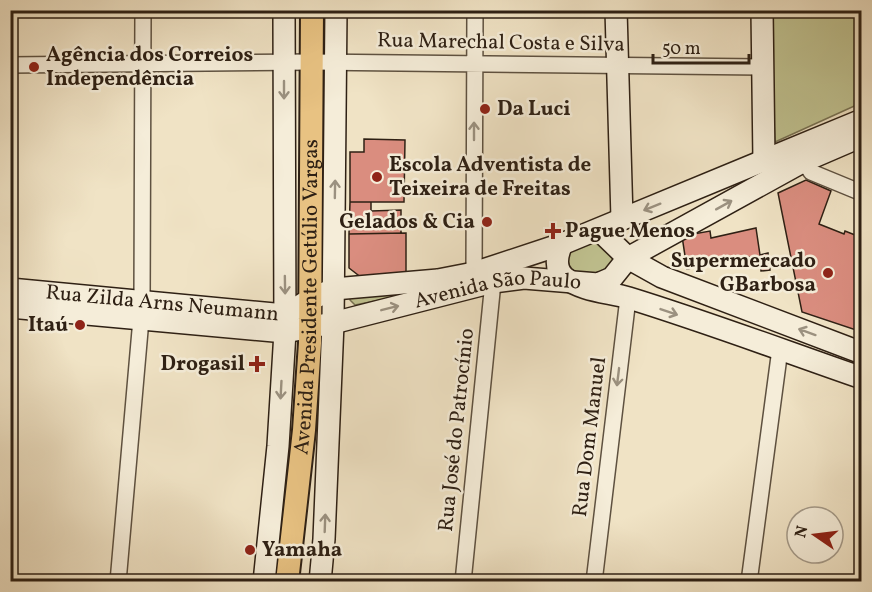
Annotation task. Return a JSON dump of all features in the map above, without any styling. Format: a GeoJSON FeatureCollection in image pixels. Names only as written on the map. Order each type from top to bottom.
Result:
{"type":"FeatureCollection","features":[{"type":"Feature","properties":{"kind":"main road","name":"Avenida Presidente Getúlio Vargas"},"geometry":{"type":"LineString","coordinates":[[287,582],[304,430],[310,327],[312,10]]}},
{"type":"Feature","properties":{"kind":"street"},"geometry":{"type":"LineString","coordinates":[[118,582],[141,311],[143,10]]}},
{"type":"Feature","properties":{"kind":"street","name":"Avenida Presidente Getúlio Vargas"},"geometry":{"type":"LineString","coordinates":[[264,582],[278,446],[285,324],[284,10]]}},
{"type":"Feature","properties":{"kind":"street","name":"Avenida Presidente Getúlio Vargas"},"geometry":{"type":"LineString","coordinates":[[320,582],[324,539],[334,289],[336,10]]}},
{"type":"Feature","properties":{"kind":"street"},"geometry":{"type":"LineString","coordinates":[[474,273],[475,10]]}},
{"type":"Feature","properties":{"kind":"street"},"geometry":{"type":"LineString","coordinates":[[616,10],[622,219]]}},
{"type":"Feature","properties":{"kind":"street"},"geometry":{"type":"LineString","coordinates":[[762,10],[764,162]]}},
{"type":"Feature","properties":{"kind":"street"},"geometry":{"type":"LineString","coordinates":[[10,65],[284,63]]}},
{"type":"Feature","properties":{"kind":"street","name":"Rua Marechal Costa e Silva"},"geometry":{"type":"LineString","coordinates":[[284,63],[762,67]]}},
{"type":"Feature","properties":{"kind":"street","name":"Avenida São Paulo"},"geometry":{"type":"LineString","coordinates":[[311,299],[334,289],[438,280],[474,273],[599,230],[861,120]]}},
{"type":"Feature","properties":{"kind":"street","name":"Avenida São Paulo"},"geometry":{"type":"LineString","coordinates":[[310,327],[493,282],[524,278],[573,284],[598,284],[609,280],[628,258],[804,161],[861,136]]}},
{"type":"Feature","properties":{"kind":"street"},"geometry":{"type":"LineString","coordinates":[[804,161],[811,172],[861,193]]}},
{"type":"Feature","properties":{"kind":"street"},"geometry":{"type":"LineString","coordinates":[[599,230],[628,258],[699,292],[861,353]]}},
{"type":"Feature","properties":{"kind":"street"},"geometry":{"type":"LineString","coordinates":[[562,244],[557,254],[558,268],[561,275],[573,284],[627,298],[861,378]]}},
{"type":"Feature","properties":{"kind":"street","name":"Rua José do Patrocínio"},"geometry":{"type":"LineString","coordinates":[[463,582],[493,282]]}},
{"type":"Feature","properties":{"kind":"street","name":"Rua Zilda Arns Neumann"},"geometry":{"type":"LineString","coordinates":[[10,289],[141,311]]}},
{"type":"Feature","properties":{"kind":"street","name":"Rua Dom Manuel"},"geometry":{"type":"LineString","coordinates":[[594,582],[627,298]]}},
{"type":"Feature","properties":{"kind":"street","name":"Rua Zilda Arns Neumann"},"geometry":{"type":"LineString","coordinates":[[285,324],[311,299]]}},
{"type":"Feature","properties":{"kind":"street","name":"Rua Zilda Arns Neumann"},"geometry":{"type":"LineString","coordinates":[[10,307],[141,311],[310,327]]}},
{"type":"Feature","properties":{"kind":"street"},"geometry":{"type":"LineString","coordinates":[[749,582],[780,349]]}},
{"type":"Feature","properties":{"kind":"green space"},"geometry":{"type":"Polygon","coordinates":[[[769,11],[862,11],[861,103],[775,142],[769,11]]]}},
{"type":"Feature","properties":{"kind":"green space"},"geometry":{"type":"Polygon","coordinates":[[[598,238],[617,252],[608,275],[565,272],[566,247],[598,238]]]}},
{"type":"Feature","properties":{"kind":"green space"},"geometry":{"type":"Polygon","coordinates":[[[391,290],[410,294],[355,305],[350,300],[350,295],[391,290]]]}},
{"type":"Feature","properties":{"kind":"building","name":"Escola Adventista de Teixeira de Freitas"},"geometry":{"type":"Polygon","coordinates":[[[364,139],[405,140],[404,202],[350,202],[350,152],[364,152],[364,139]]]}},
{"type":"Feature","properties":{"kind":"building","name":"Supermercado GBarbosa"},"geometry":{"type":"Polygon","coordinates":[[[806,180],[831,191],[819,224],[844,234],[845,231],[855,235],[862,214],[862,332],[802,312],[778,193],[806,180]]]}},
{"type":"Feature","properties":{"kind":"building"},"geometry":{"type":"Polygon","coordinates":[[[350,202],[371,202],[371,211],[401,210],[401,233],[349,234],[350,202]]]}},
{"type":"Feature","properties":{"kind":"building"},"geometry":{"type":"Polygon","coordinates":[[[756,228],[760,255],[768,253],[770,270],[761,271],[760,259],[757,260],[756,256],[732,260],[732,256],[716,258],[717,264],[687,269],[682,236],[710,231],[711,238],[756,228]]]}},
{"type":"Feature","properties":{"kind":"building"},"geometry":{"type":"Polygon","coordinates":[[[406,233],[406,277],[362,278],[349,268],[349,234],[406,233]]]}},
{"type":"Feature","properties":{"kind":"place","name":"Agência dos Correios Independência"},"geometry":{"type":"Point","coordinates":[34,67]}},
{"type":"Feature","properties":{"kind":"place","name":"Da Luci"},"geometry":{"type":"Point","coordinates":[485,109]}},
{"type":"Feature","properties":{"kind":"place","name":"Escola Adventista de Teixeira de Freitas"},"geometry":{"type":"Point","coordinates":[377,177]}},
{"type":"Feature","properties":{"kind":"place","name":"Gelados & Cia"},"geometry":{"type":"Point","coordinates":[487,222]}},
{"type":"Feature","properties":{"kind":"place","name":"Pague Menos"},"geometry":{"type":"Point","coordinates":[553,231]}},
{"type":"Feature","properties":{"kind":"place","name":"Supermercado GBarbosa"},"geometry":{"type":"Point","coordinates":[828,273]}},
{"type":"Feature","properties":{"kind":"place","name":"Itaú"},"geometry":{"type":"Point","coordinates":[80,325]}},
{"type":"Feature","properties":{"kind":"place","name":"Drogasil"},"geometry":{"type":"Point","coordinates":[257,364]}},
{"type":"Feature","properties":{"kind":"place","name":"Yamaha"},"geometry":{"type":"Point","coordinates":[250,550]}}]}
